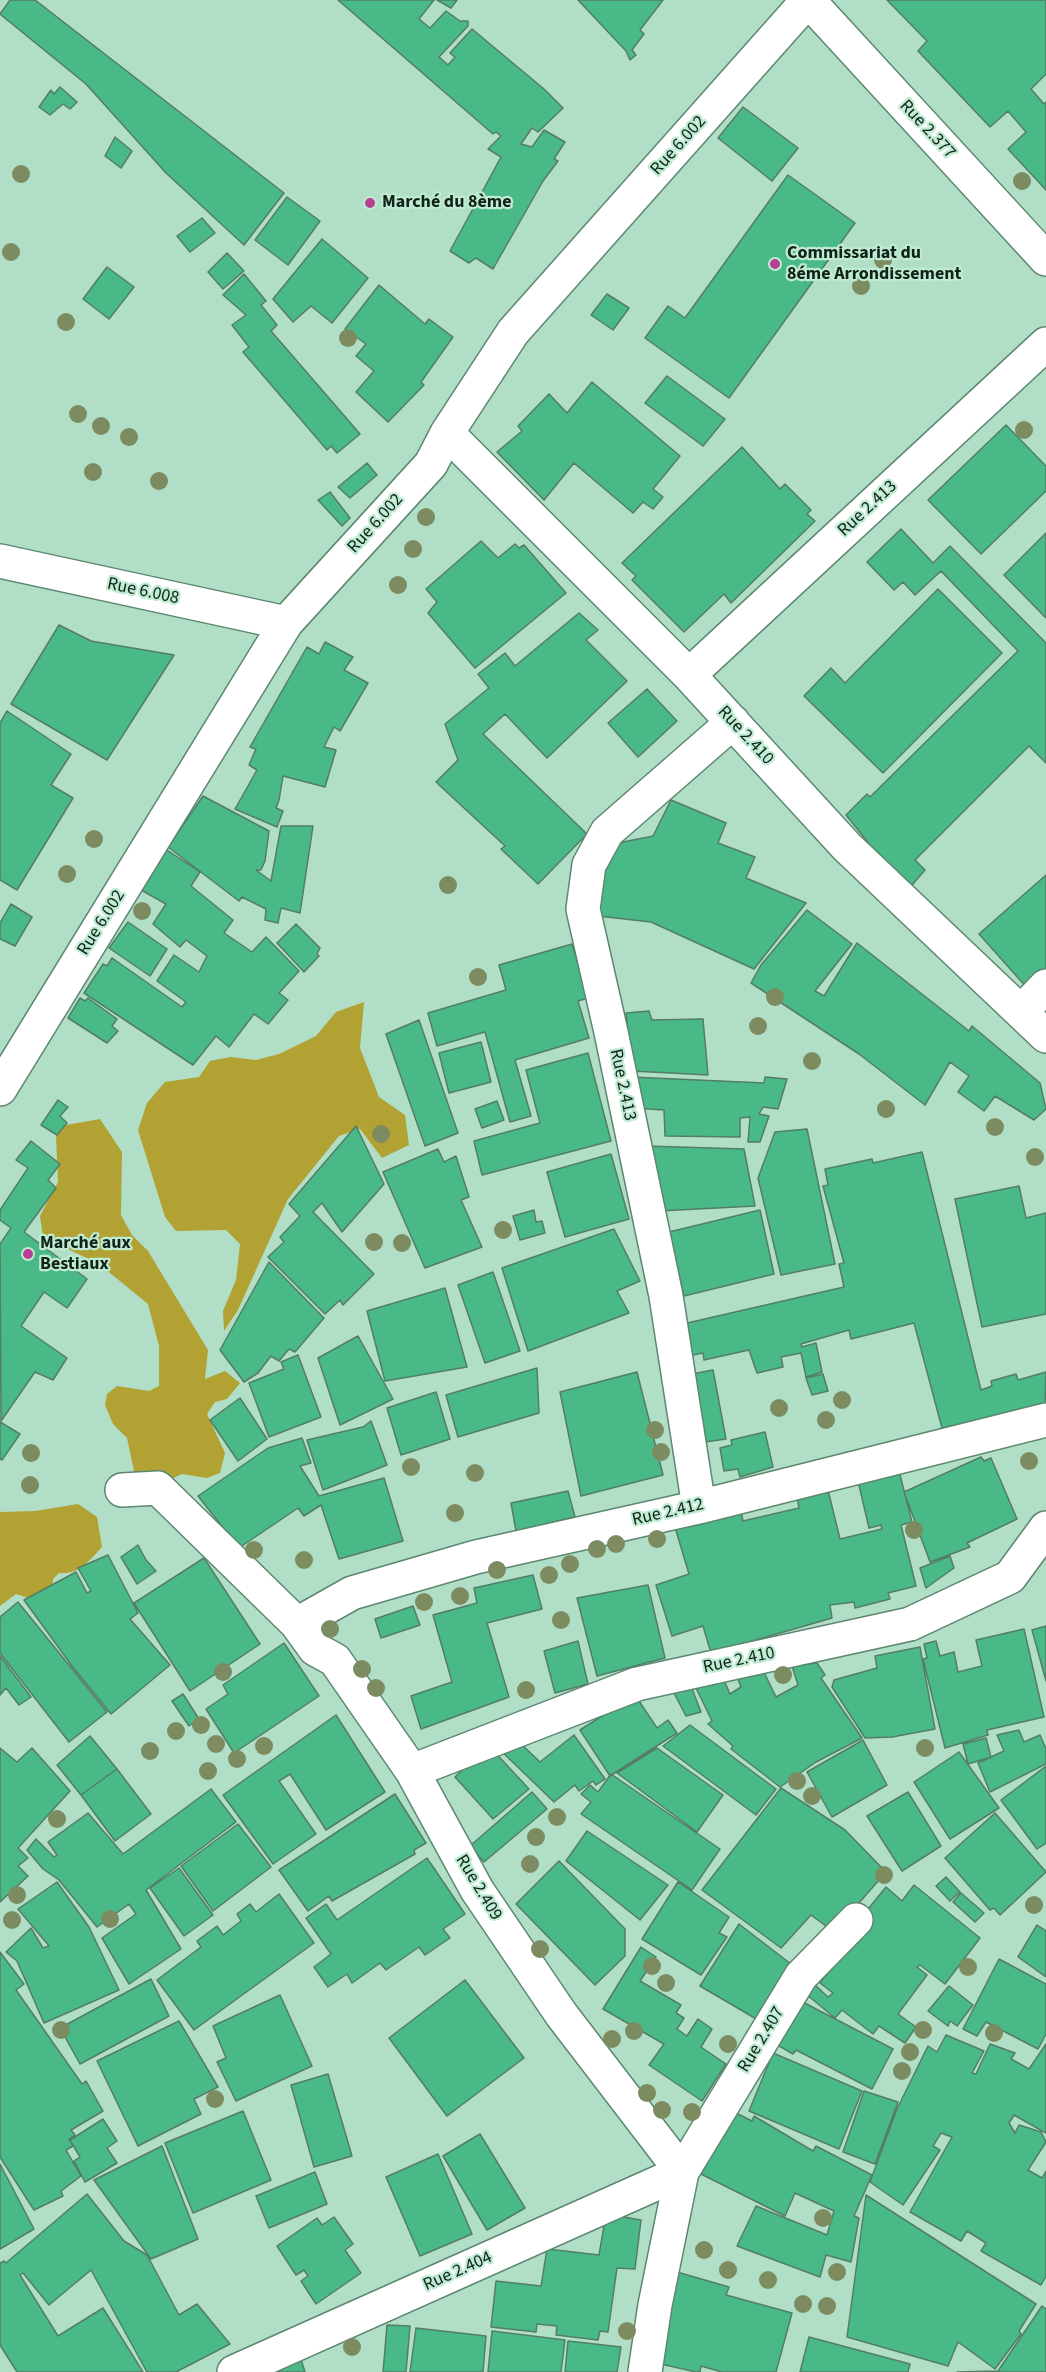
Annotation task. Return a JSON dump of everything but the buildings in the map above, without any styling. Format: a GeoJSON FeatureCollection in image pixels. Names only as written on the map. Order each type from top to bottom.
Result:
{"type":"FeatureCollection","features":[{"type":"Feature","properties":{"kind":"street","name":"Rue 2.377"},"geometry":{"type":"LineString","coordinates":[[808,0],[1046,259]]}},
{"type":"Feature","properties":{"kind":"street","name":"Rue 6.002"},"geometry":{"type":"LineString","coordinates":[[0,1089],[286,623],[431,464],[447,433],[513,332],[808,0]]}},
{"type":"Feature","properties":{"kind":"street","name":"Rue 2.413"},"geometry":{"type":"LineString","coordinates":[[689,675],[1046,344]]}},
{"type":"Feature","properties":{"kind":"street","name":"Rue 2.410"},"geometry":{"type":"LineString","coordinates":[[447,433],[689,675],[847,847],[1046,1036]]}},
{"type":"Feature","properties":{"kind":"street","name":"Rue 6.008"},"geometry":{"type":"LineString","coordinates":[[0,561],[286,623]]}},
{"type":"Feature","properties":{"kind":"street","name":"Rue 2.413"},"geometry":{"type":"LineString","coordinates":[[699,1507],[666,1296],[583,909],[589,865],[608,832],[733,722]]}},
{"type":"Feature","properties":{"kind":"street"},"geometry":{"type":"LineString","coordinates":[[1021,1012],[1046,986]]}},
{"type":"Feature","properties":{"kind":"street","name":"Rue 2.412"},"geometry":{"type":"LineString","coordinates":[[297,1624],[352,1593],[476,1557],[699,1507],[1046,1420]]}},
{"type":"Feature","properties":{"kind":"street","name":"Rue 2.409"},"geometry":{"type":"LineString","coordinates":[[122,1490],[158,1488],[297,1624],[315,1649],[335,1660],[412,1771],[477,1890],[548,1995],[682,2172]]}},
{"type":"Feature","properties":{"kind":"street","name":"Rue 2.410"},"geometry":{"type":"LineString","coordinates":[[412,1771],[637,1684],[910,1624],[1010,1577],[1046,1528]]}},
{"type":"Feature","properties":{"kind":"street","name":"Rue 2.407"},"geometry":{"type":"LineString","coordinates":[[682,2172],[801,1976],[856,1920]]}},
{"type":"Feature","properties":{"kind":"street"},"geometry":{"type":"LineString","coordinates":[[645,2372],[655,2305],[682,2172]]}},
{"type":"Feature","properties":{"kind":"street","name":"Rue 2.404"},"geometry":{"type":"LineString","coordinates":[[234,2372],[682,2172]]}},
{"type":"Feature","properties":{"kind":"shaded area"},"geometry":{"type":"Polygon","coordinates":[[[364,1002],[360,1048],[379,1097],[405,1115],[409,1145],[382,1158],[360,1129],[339,1136],[288,1199],[238,1310],[224,1331],[223,1311],[236,1280],[240,1244],[226,1230],[176,1231],[165,1217],[138,1130],[147,1103],[165,1082],[199,1077],[210,1061],[230,1057],[256,1060],[279,1054],[316,1036],[336,1012],[364,1002]]]}},
{"type":"Feature","properties":{"kind":"shaded area"},"geometry":{"type":"Polygon","coordinates":[[[100,1119],[122,1152],[121,1215],[132,1235],[148,1251],[208,1350],[205,1379],[225,1371],[240,1383],[227,1399],[215,1402],[207,1414],[225,1453],[220,1473],[207,1478],[182,1474],[167,1481],[135,1476],[127,1438],[113,1424],[105,1405],[107,1394],[117,1386],[149,1391],[159,1386],[159,1346],[148,1304],[99,1264],[43,1237],[40,1216],[58,1182],[56,1135],[66,1125],[100,1119]]]}},
{"type":"Feature","properties":{"kind":"shaded area"},"geometry":{"type":"Polygon","coordinates":[[[78,1504],[97,1517],[102,1547],[78,1569],[59,1573],[53,1579],[52,1595],[35,1600],[16,1594],[0,1606],[0,1512],[35,1511],[78,1504]]]}},
{"type":"Feature","properties":{"kind":"place","name":"Marché du 8ème"},"geometry":{"type":"Point","coordinates":[370,203]}},
{"type":"Feature","properties":{"kind":"place","name":"Commissariat du 8éme Arrondissement"},"geometry":{"type":"Point","coordinates":[775,264]}},
{"type":"Feature","properties":{"kind":"place","name":"Marché aux Bestiaux"},"geometry":{"type":"Point","coordinates":[28,1254]}}]}
